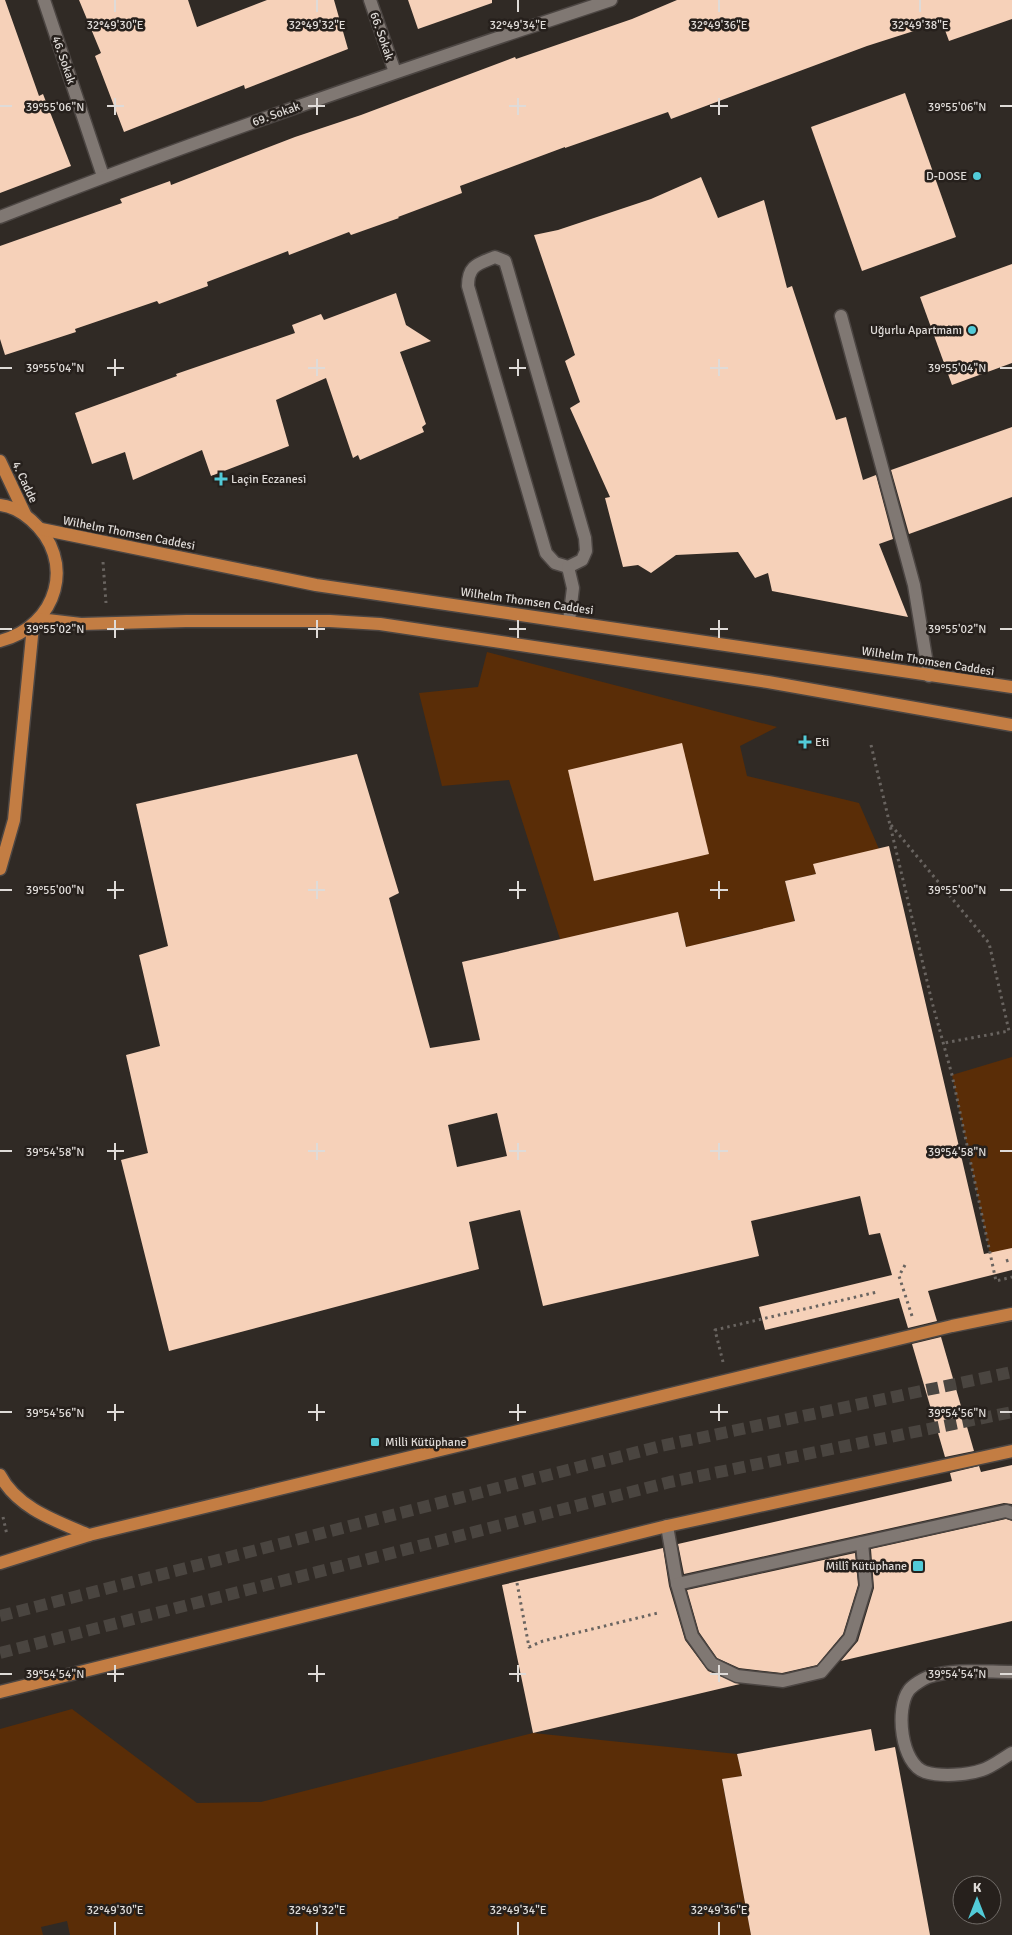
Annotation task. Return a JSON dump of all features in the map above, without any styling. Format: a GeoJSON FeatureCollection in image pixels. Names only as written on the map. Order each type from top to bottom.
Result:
{"type":"FeatureCollection","features":[{"type":"Feature","properties":{"kind":"main road","name":"4. Cadde"},"geometry":{"type":"LineString","coordinates":[[0,461],[25,514]]}},
{"type":"Feature","properties":{"kind":"main road"},"geometry":{"type":"LineString","coordinates":[[0,505],[25,514],[41,529],[52,547],[57,568],[55,590],[47,610],[36,622],[15,637],[0,641]]}},
{"type":"Feature","properties":{"kind":"main road","name":"Wilhelm Thomsen Caddesi"},"geometry":{"type":"LineString","coordinates":[[41,529],[316,585],[1012,687]]}},
{"type":"Feature","properties":{"kind":"main road"},"geometry":{"type":"LineString","coordinates":[[36,622],[81,624],[186,621],[330,621],[380,624],[768,682],[1012,725]]}},
{"type":"Feature","properties":{"kind":"main road"},"geometry":{"type":"LineString","coordinates":[[0,869],[14,820],[36,622]]}},
{"type":"Feature","properties":{"kind":"main road"},"geometry":{"type":"LineString","coordinates":[[0,1563],[89,1535],[1012,1314]]}},
{"type":"Feature","properties":{"kind":"main road"},"geometry":{"type":"LineString","coordinates":[[0,1692],[667,1526],[1012,1451]]}},
{"type":"Feature","properties":{"kind":"main road"},"geometry":{"type":"LineString","coordinates":[[0,1475],[8,1491],[44,1516],[89,1535]]}},
{"type":"Feature","properties":{"kind":"street","name":"46. Sokak"},"geometry":{"type":"LineString","coordinates":[[44,0],[104,176]]}},
{"type":"Feature","properties":{"kind":"street","name":"66. Sokak"},"geometry":{"type":"LineString","coordinates":[[370,0],[395,72]]}},
{"type":"Feature","properties":{"kind":"street","name":"69. Sokak"},"geometry":{"type":"LineString","coordinates":[[0,217],[104,176],[395,72],[611,0]]}},
{"type":"Feature","properties":{"kind":"street"},"geometry":{"type":"LineString","coordinates":[[494,257],[505,261],[585,538],[586,551],[582,560],[568,567],[555,563],[546,553],[468,286],[468,274],[474,266],[494,257]]}},
{"type":"Feature","properties":{"kind":"street"},"geometry":{"type":"LineString","coordinates":[[841,316],[914,585],[929,676]]}},
{"type":"Feature","properties":{"kind":"street"},"geometry":{"type":"LineString","coordinates":[[568,567],[573,588],[570,621]]}},
{"type":"Feature","properties":{"kind":"street"},"geometry":{"type":"LineString","coordinates":[[677,1584],[1006,1512],[1012,1513]]}},
{"type":"Feature","properties":{"kind":"street"},"geometry":{"type":"LineString","coordinates":[[667,1526],[677,1584],[692,1636],[712,1664],[737,1676],[783,1681],[821,1672],[850,1638],[866,1586],[862,1543]]}},
{"type":"Feature","properties":{"kind":"street"},"geometry":{"type":"LineString","coordinates":[[1012,1672],[946,1672],[926,1678],[909,1690],[902,1708],[902,1732],[910,1760],[924,1772],[953,1775],[982,1770],[1012,1752]]}},
{"type":"Feature","properties":{"kind":"path"},"geometry":{"type":"LineString","coordinates":[[104,562],[106,608]]}},
{"type":"Feature","properties":{"kind":"path"},"geometry":{"type":"LineString","coordinates":[[871,745],[944,1043],[996,1281],[1012,1277]]}},
{"type":"Feature","properties":{"kind":"path"},"geometry":{"type":"LineString","coordinates":[[890,823],[989,944],[1009,1031],[944,1043]]}},
{"type":"Feature","properties":{"kind":"path"},"geometry":{"type":"LineString","coordinates":[[1006,1261],[1012,1259]]}},
{"type":"Feature","properties":{"kind":"path"},"geometry":{"type":"LineString","coordinates":[[905,1265],[898,1276],[918,1335]]}},
{"type":"Feature","properties":{"kind":"path"},"geometry":{"type":"LineString","coordinates":[[728,1381],[715,1330],[877,1292]]}},
{"type":"Feature","properties":{"kind":"path"},"geometry":{"type":"LineString","coordinates":[[3,1517],[7,1534]]}},
{"type":"Feature","properties":{"kind":"path"},"geometry":{"type":"LineString","coordinates":[[516,1579],[528,1647],[543,1641],[658,1614]]}},
{"type":"Feature","properties":{"kind":"shaded area"},"geometry":{"type":"Polygon","coordinates":[[[487,652],[777,727],[740,746],[747,776],[859,803],[879,849],[814,864],[816,874],[785,881],[799,941],[763,929],[721,938],[694,980],[678,912],[568,974],[560,939],[509,780],[442,786],[419,693],[478,687],[487,652]]]}},
{"type":"Feature","properties":{"kind":"shaded area"},"geometry":{"type":"Polygon","coordinates":[[[1012,1057],[1012,1264],[993,1268],[952,1075],[1012,1057]]]}},
{"type":"Feature","properties":{"kind":"shaded area"},"geometry":{"type":"Polygon","coordinates":[[[72,1709],[197,1803],[261,1802],[533,1733],[737,1754],[742,1776],[722,1780],[751,1935],[70,1935],[67,1921],[41,1927],[43,1935],[0,1935],[0,1729],[72,1709]]]}},
{"type":"Feature","properties":{"kind":"building"},"geometry":{"type":"Polygon","coordinates":[[[0,0],[5,0],[39,96],[43,94],[71,166],[0,193],[0,0]]]}},
{"type":"Feature","properties":{"kind":"building"},"geometry":{"type":"Polygon","coordinates":[[[79,0],[188,0],[197,27],[267,0],[334,0],[348,49],[245,89],[244,85],[124,132],[95,56],[101,53],[79,0]]]}},
{"type":"Feature","properties":{"kind":"building"},"geometry":{"type":"Polygon","coordinates":[[[408,0],[492,0],[492,3],[418,29],[408,0]]]}},
{"type":"Feature","properties":{"kind":"building"},"geometry":{"type":"Polygon","coordinates":[[[677,0],[1012,0],[1012,19],[949,41],[942,22],[867,46],[671,119],[668,112],[565,147],[460,186],[462,193],[399,218],[351,235],[349,232],[289,255],[288,251],[207,282],[208,286],[159,304],[157,301],[75,329],[76,332],[5,355],[0,339],[0,246],[122,203],[120,199],[170,181],[171,185],[295,137],[361,115],[515,57],[516,59],[632,19],[677,0]]]}},
{"type":"Feature","properties":{"kind":"building"},"geometry":{"type":"Polygon","coordinates":[[[905,93],[956,237],[862,271],[811,127],[905,93]]]}},
{"type":"Feature","properties":{"kind":"building"},"geometry":{"type":"Polygon","coordinates":[[[701,177],[718,218],[764,200],[787,288],[792,286],[836,420],[846,417],[863,480],[876,475],[893,539],[879,544],[908,617],[772,591],[768,573],[755,578],[738,552],[676,555],[651,573],[638,565],[623,567],[605,498],[610,497],[570,408],[580,402],[565,361],[575,355],[534,235],[558,230],[651,199],[701,177]]]}},
{"type":"Feature","properties":{"kind":"building","name":"Uğurlu Apartmanı"},"geometry":{"type":"Polygon","coordinates":[[[1012,264],[1012,363],[952,385],[920,297],[1012,264]]]}},
{"type":"Feature","properties":{"kind":"building"},"geometry":{"type":"Polygon","coordinates":[[[396,293],[406,325],[431,341],[400,352],[426,424],[422,427],[424,432],[360,460],[358,455],[353,458],[326,378],[276,400],[289,446],[211,476],[202,450],[133,480],[125,452],[92,464],[75,413],[177,376],[176,374],[295,333],[292,325],[321,314],[324,320],[396,293]]]}},
{"type":"Feature","properties":{"kind":"building"},"geometry":{"type":"Polygon","coordinates":[[[1012,427],[1012,497],[909,534],[891,470],[1012,427]]]}},
{"type":"Feature","properties":{"kind":"building"},"geometry":{"type":"Polygon","coordinates":[[[682,743],[709,854],[594,881],[568,770],[682,743]]]}},
{"type":"Feature","properties":{"kind":"building"},"geometry":{"type":"Polygon","coordinates":[[[357,754],[399,893],[389,898],[430,1048],[480,1040],[462,962],[678,912],[686,947],[795,921],[785,881],[816,874],[813,864],[889,846],[984,1254],[1012,1248],[1012,1270],[928,1291],[937,1321],[908,1328],[899,1298],[765,1330],[759,1307],[892,1275],[880,1233],[869,1235],[860,1196],[751,1221],[759,1256],[543,1306],[520,1210],[469,1222],[479,1269],[169,1351],[121,1160],[148,1153],[126,1055],[160,1046],[139,955],[168,946],[136,804],[357,754]],[[497,1113],[448,1125],[457,1167],[507,1156],[497,1113]]]}},
{"type":"Feature","properties":{"kind":"building"},"geometry":{"type":"Polygon","coordinates":[[[941,1337],[974,1451],[945,1457],[912,1344],[941,1337]]]}},
{"type":"Feature","properties":{"kind":"building"},"geometry":{"type":"Polygon","coordinates":[[[1012,1465],[1012,1504],[1004,1503],[684,1574],[678,1544],[952,1481],[950,1473],[979,1466],[981,1472],[1012,1465]]]}},
{"type":"Feature","properties":{"kind":"building"},"geometry":{"type":"Polygon","coordinates":[[[1006,1519],[1012,1521],[1012,1621],[841,1661],[858,1641],[874,1588],[871,1549],[1006,1519]]]}},
{"type":"Feature","properties":{"kind":"building"},"geometry":{"type":"Polygon","coordinates":[[[663,1548],[669,1586],[685,1640],[708,1671],[740,1684],[533,1733],[502,1585],[663,1548]]]}},
{"type":"Feature","properties":{"kind":"building"},"geometry":{"type":"Polygon","coordinates":[[[855,1553],[858,1585],[843,1634],[817,1665],[782,1673],[739,1668],[717,1658],[699,1632],[687,1590],[855,1553]]]}},
{"type":"Feature","properties":{"kind":"building"},"geometry":{"type":"Polygon","coordinates":[[[871,1729],[875,1751],[895,1747],[930,1935],[751,1935],[722,1779],[742,1776],[737,1754],[871,1729]]]}},
{"type":"Feature","properties":{"kind":"tunnel"},"geometry":{"type":"LineString","coordinates":[[0,1616],[661,1446],[1012,1372]]}},
{"type":"Feature","properties":{"kind":"tunnel"},"geometry":{"type":"LineString","coordinates":[[0,1653],[670,1482],[1012,1412]]}},
{"type":"Feature","properties":{"kind":"place","name":"D-DOSE"},"geometry":{"type":"Point","coordinates":[977,176]}},
{"type":"Feature","properties":{"kind":"place","name":"Uğurlu Apartmanı"},"geometry":{"type":"Point","coordinates":[972,330]}},
{"type":"Feature","properties":{"kind":"place","name":"Laçin Eczanesi"},"geometry":{"type":"Point","coordinates":[221,479]}},
{"type":"Feature","properties":{"kind":"place","name":"Eti"},"geometry":{"type":"Point","coordinates":[805,742]}},
{"type":"Feature","properties":{"kind":"place","name":"Milli Kütüphane"},"geometry":{"type":"Point","coordinates":[375,1442]}},
{"type":"Feature","properties":{"kind":"place","name":"Millî Kütüphane"},"geometry":{"type":"Point","coordinates":[918,1566]}}]}
